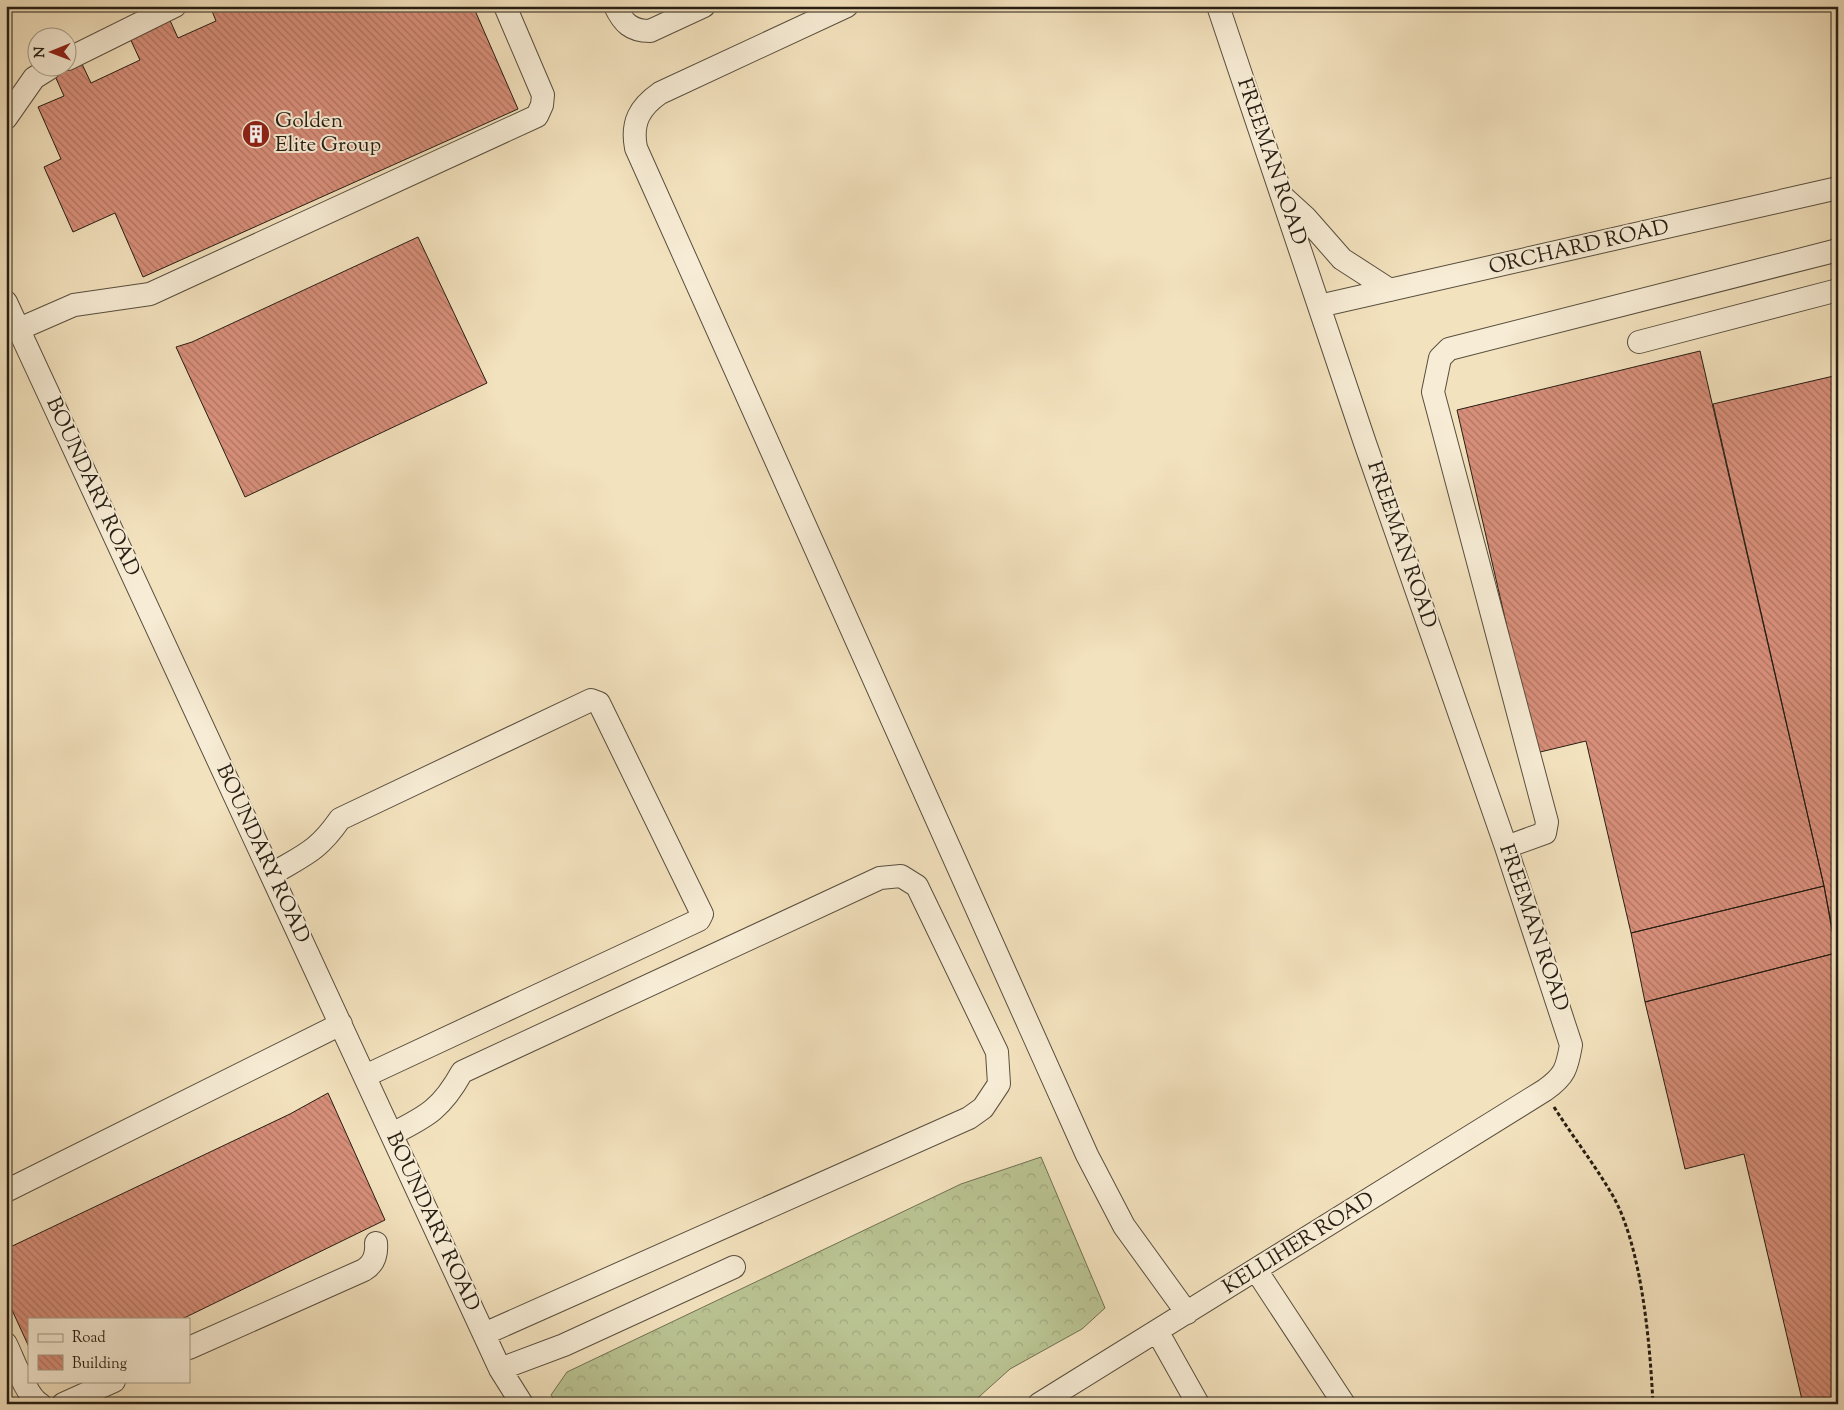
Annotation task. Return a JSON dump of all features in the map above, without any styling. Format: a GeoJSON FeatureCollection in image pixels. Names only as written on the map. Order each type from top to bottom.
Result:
{"type":"FeatureCollection","features":[{"type":"Feature","properties":{"kind":"street"},"geometry":{"type":"LineString","coordinates":[[78,54],[175,6]]}},
{"type":"Feature","properties":{"kind":"street"},"geometry":{"type":"LineString","coordinates":[[19,329],[74,305],[150,294],[537,116],[542,105],[543,95],[505,6]]}},
{"type":"Feature","properties":{"kind":"street"},"geometry":{"type":"LineString","coordinates":[[616,6],[620,18],[630,28],[640,31],[650,31],[704,6]]}},
{"type":"Feature","properties":{"kind":"street"},"geometry":{"type":"LineString","coordinates":[[847,6],[660,93],[646,103],[637,117],[633,135],[636,148],[1087,1155],[1124,1226],[1187,1312]]}},
{"type":"Feature","properties":{"kind":"street","name":"FREEMAN ROAD"},"geometry":{"type":"LineString","coordinates":[[1218,6],[1319,306],[1506,846],[1571,1045],[1568,1068],[1551,1086]]}},
{"type":"Feature","properties":{"kind":"street"},"geometry":{"type":"LineString","coordinates":[[6,118],[34,78]]}},
{"type":"Feature","properties":{"kind":"street","name":"ORCHARD ROAD"},"geometry":{"type":"LineString","coordinates":[[1319,306],[1838,188]]}},
{"type":"Feature","properties":{"kind":"street"},"geometry":{"type":"LineString","coordinates":[[1284,198],[1306,218],[1342,259],[1390,290]]}},
{"type":"Feature","properties":{"kind":"street"},"geometry":{"type":"LineString","coordinates":[[1506,846],[1545,833],[1547,822],[1433,392],[1440,358],[1449,349],[1838,250]]}},
{"type":"Feature","properties":{"kind":"street"},"geometry":{"type":"LineString","coordinates":[[1639,342],[1838,290]]}},
{"type":"Feature","properties":{"kind":"street","name":"BOUNDARY ROAD"},"geometry":{"type":"LineString","coordinates":[[6,302],[500,1369],[522,1404]]}},
{"type":"Feature","properties":{"kind":"street"},"geometry":{"type":"LineString","coordinates":[[272,874],[326,840],[340,819],[591,700],[599,703],[702,914],[699,920],[365,1076]]}},
{"type":"Feature","properties":{"kind":"street"},"geometry":{"type":"LineString","coordinates":[[392,1134],[420,1120],[442,1104],[462,1072],[880,878],[901,876],[917,886],[997,1052],[998,1084],[983,1108],[968,1118],[484,1334]]}},
{"type":"Feature","properties":{"kind":"street"},"geometry":{"type":"LineString","coordinates":[[6,1190],[341,1024]]}},
{"type":"Feature","properties":{"kind":"street","name":"KELLIHER ROAD"},"geometry":{"type":"LineString","coordinates":[[1040,1404],[1551,1086]]}},
{"type":"Feature","properties":{"kind":"street"},"geometry":{"type":"LineString","coordinates":[[190,1348],[364,1270],[377,1252],[376,1244]]}},
{"type":"Feature","properties":{"kind":"street"},"geometry":{"type":"LineString","coordinates":[[500,1369],[564,1345],[734,1267]]}},
{"type":"Feature","properties":{"kind":"street"},"geometry":{"type":"LineString","coordinates":[[1256,1270],[1344,1404]]}},
{"type":"Feature","properties":{"kind":"street"},"geometry":{"type":"LineString","coordinates":[[1157,1331],[1198,1404]]}},
{"type":"Feature","properties":{"kind":"street"},"geometry":{"type":"LineString","coordinates":[[6,1344],[28,1390],[35,1401],[40,1404]]}},
{"type":"Feature","properties":{"kind":"street"},"geometry":{"type":"LineString","coordinates":[[63,1404],[112,1382]]}},
{"type":"Feature","properties":{"kind":"path"},"geometry":{"type":"LineString","coordinates":[[1551,1086],[1613,1197],[1629,1240],[1642,1294],[1650,1351],[1652,1404]]}},
{"type":"Feature","properties":{"kind":"green space"},"geometry":{"type":"Polygon","coordinates":[[[1041,1157],[1105,1308],[1082,1329],[1010,1369],[971,1404],[557,1404],[551,1395],[567,1372],[961,1184],[1041,1157]]]}},
{"type":"Feature","properties":{"kind":"building","name":"Golden Elite Group"},"geometry":{"type":"Polygon","coordinates":[[[210,6],[473,6],[518,109],[143,277],[115,213],[73,232],[44,167],[61,159],[38,107],[64,96],[56,78],[78,78],[78,66],[82,64],[91,83],[140,60],[128,34],[168,16],[178,38],[216,21],[210,6]]]}},
{"type":"Feature","properties":{"kind":"building"},"geometry":{"type":"Polygon","coordinates":[[[418,237],[487,383],[245,497],[176,347],[192,342],[418,237]]]}},
{"type":"Feature","properties":{"kind":"building"},"geometry":{"type":"Polygon","coordinates":[[[1700,351],[1824,886],[1631,933],[1586,741],[1536,753],[1457,410],[1700,351]]]}},
{"type":"Feature","properties":{"kind":"building"},"geometry":{"type":"Polygon","coordinates":[[[1838,375],[1838,958],[1824,886],[1713,404],[1838,375]]]}},
{"type":"Feature","properties":{"kind":"building"},"geometry":{"type":"Polygon","coordinates":[[[6,619],[12,634],[6,636],[6,619]]]}},
{"type":"Feature","properties":{"kind":"building"},"geometry":{"type":"Polygon","coordinates":[[[1824,886],[1836,953],[1645,1002],[1631,933],[1824,886]]]}},
{"type":"Feature","properties":{"kind":"building"},"geometry":{"type":"Polygon","coordinates":[[[1836,953],[1838,1404],[1803,1404],[1744,1154],[1685,1169],[1645,1002],[1836,953]]]}},
{"type":"Feature","properties":{"kind":"building"},"geometry":{"type":"Polygon","coordinates":[[[328,1093],[385,1220],[184,1318],[28,1318],[28,1345],[6,1297],[6,1249],[290,1114],[328,1093]]]}},
{"type":"Feature","properties":{"kind":"place","name":"Golden Elite Group"},"geometry":{"type":"Point","coordinates":[256,134]}}]}
